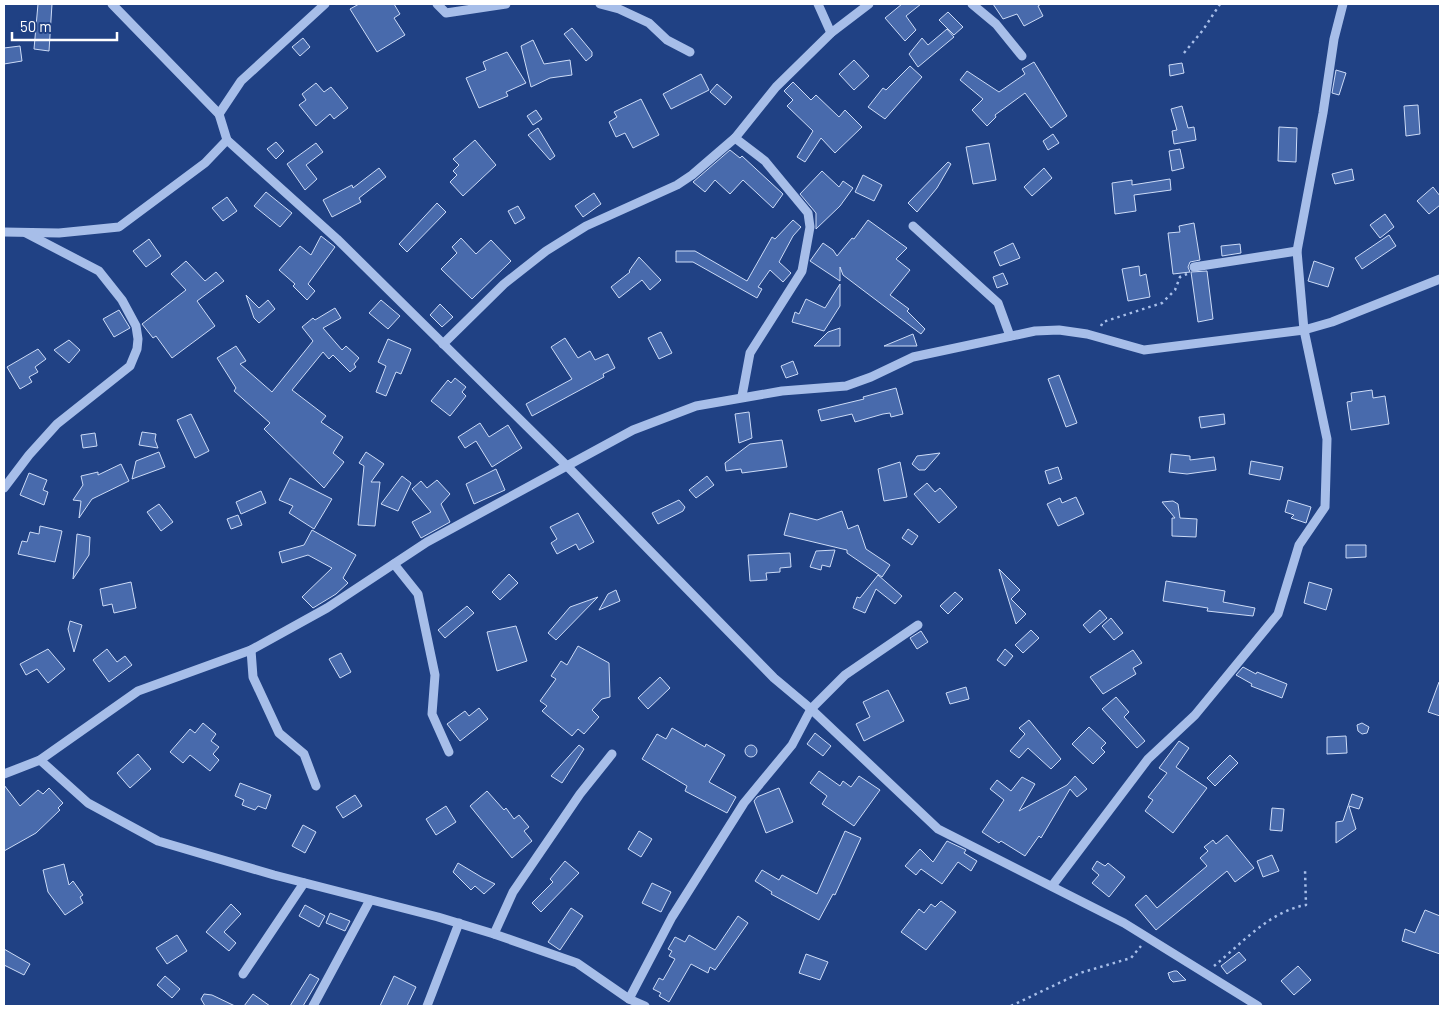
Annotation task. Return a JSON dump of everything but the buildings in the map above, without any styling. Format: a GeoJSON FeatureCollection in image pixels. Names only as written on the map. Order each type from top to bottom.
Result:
{"type":"FeatureCollection","features":[{"type":"Feature","properties":{"kind":"street"},"geometry":{"type":"LineString","coordinates":[[112,4],[220,114],[227,140],[337,239],[568,467],[774,678],[811,709],[938,829],[1052,886],[1148,938],[1258,1006]]}},
{"type":"Feature","properties":{"kind":"street"},"geometry":{"type":"LineString","coordinates":[[220,114],[242,81],[325,4]]}},
{"type":"Feature","properties":{"kind":"street"},"geometry":{"type":"LineString","coordinates":[[437,4],[446,13],[506,4]]}},
{"type":"Feature","properties":{"kind":"street"},"geometry":{"type":"LineString","coordinates":[[600,4],[619,9],[649,23],[668,40],[690,52]]}},
{"type":"Feature","properties":{"kind":"street"},"geometry":{"type":"LineString","coordinates":[[818,4],[831,33]]}},
{"type":"Feature","properties":{"kind":"street"},"geometry":{"type":"LineString","coordinates":[[443,344],[504,284],[546,251],[586,226],[677,185],[692,175],[735,138],[776,87],[831,33],[869,4]]}},
{"type":"Feature","properties":{"kind":"street"},"geometry":{"type":"LineString","coordinates":[[972,4],[996,24],[1022,56]]}},
{"type":"Feature","properties":{"kind":"street"},"geometry":{"type":"LineString","coordinates":[[1052,886],[1148,759],[1195,715],[1278,614],[1299,545],[1324,507],[1328,439],[1304,330],[1297,251],[1323,113],[1334,39],[1343,4]]}},
{"type":"Feature","properties":{"kind":"street"},"geometry":{"type":"LineString","coordinates":[[735,138],[765,161],[808,213],[810,227],[802,271],[750,353],[742,396]]}},
{"type":"Feature","properties":{"kind":"street"},"geometry":{"type":"LineString","coordinates":[[4,232],[59,233],[119,226],[205,162],[227,140]]}},
{"type":"Feature","properties":{"kind":"street"},"geometry":{"type":"LineString","coordinates":[[913,226],[998,303],[1010,336]]}},
{"type":"Feature","properties":{"kind":"street"},"geometry":{"type":"LineString","coordinates":[[4,488],[29,455],[57,424],[130,366],[137,350],[138,339],[136,326],[122,300],[99,271],[24,232]]}},
{"type":"Feature","properties":{"kind":"street"},"geometry":{"type":"LineString","coordinates":[[1194,267],[1297,251]]}},
{"type":"Feature","properties":{"kind":"street"},"geometry":{"type":"LineString","coordinates":[[4,774],[40,760],[138,691],[251,650],[327,608],[427,542],[633,430],[696,406],[742,396],[805,388],[846,386],[872,377],[913,357],[1035,331],[1059,330],[1096,336],[1144,350],[1151,350],[1304,330],[1339,319],[1440,279]]}},
{"type":"Feature","properties":{"kind":"street"},"geometry":{"type":"LineString","coordinates":[[394,564],[418,594],[435,675],[432,714],[449,752]]}},
{"type":"Feature","properties":{"kind":"street"},"geometry":{"type":"LineString","coordinates":[[629,1000],[672,917],[744,803],[792,745],[811,709],[845,675],[918,625]]}},
{"type":"Feature","properties":{"kind":"street"},"geometry":{"type":"LineString","coordinates":[[251,650],[253,677],[279,733],[304,754],[316,786]]}},
{"type":"Feature","properties":{"kind":"street"},"geometry":{"type":"LineString","coordinates":[[494,934],[513,892],[580,794],[612,754]]}},
{"type":"Feature","properties":{"kind":"street"},"geometry":{"type":"LineString","coordinates":[[40,760],[88,803],[158,841],[304,883],[494,934],[577,963],[629,1000],[645,1006]]}},
{"type":"Feature","properties":{"kind":"street"},"geometry":{"type":"LineString","coordinates":[[243,974],[304,883]]}},
{"type":"Feature","properties":{"kind":"street"},"geometry":{"type":"LineString","coordinates":[[313,1006],[370,900]]}},
{"type":"Feature","properties":{"kind":"street"},"geometry":{"type":"LineString","coordinates":[[428,1006],[460,924]]}},
{"type":"Feature","properties":{"kind":"path"},"geometry":{"type":"LineString","coordinates":[[1184,53],[1203,30],[1220,4]]}},
{"type":"Feature","properties":{"kind":"path"},"geometry":{"type":"LineString","coordinates":[[1096,336],[1103,322],[1162,303],[1175,290],[1180,277],[1194,267]]}},
{"type":"Feature","properties":{"kind":"path"},"geometry":{"type":"LineString","coordinates":[[1205,974],[1263,926],[1290,908],[1306,906],[1304,869]]}},
{"type":"Feature","properties":{"kind":"path"},"geometry":{"type":"LineString","coordinates":[[1011,1006],[1080,973],[1131,958],[1148,938]]}}]}
